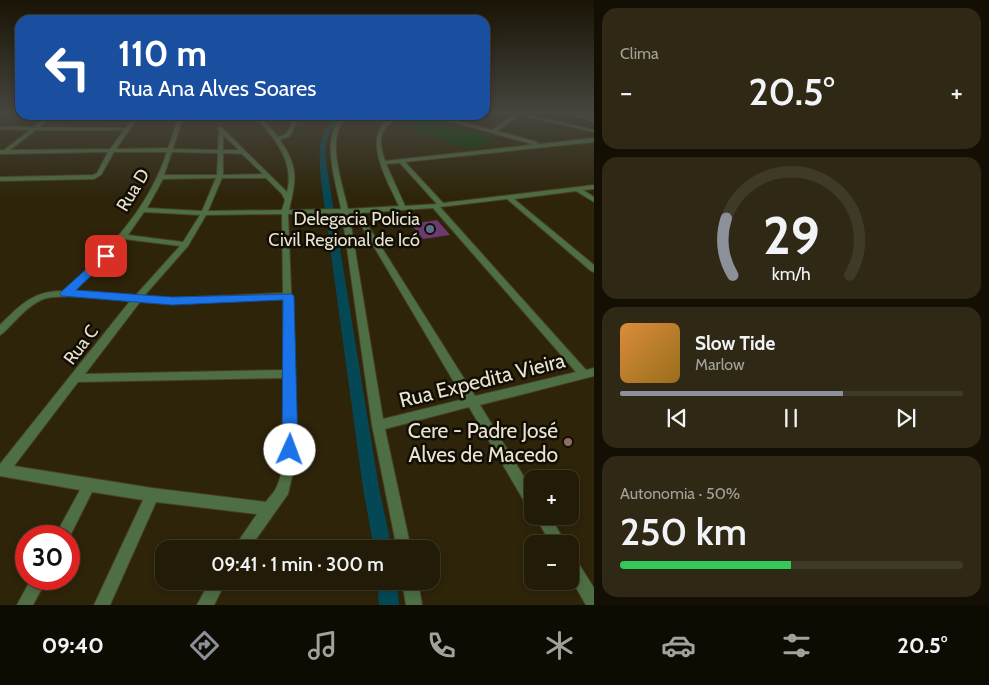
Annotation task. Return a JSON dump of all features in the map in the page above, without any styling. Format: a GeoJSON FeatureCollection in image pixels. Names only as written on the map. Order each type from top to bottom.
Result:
{"type":"FeatureCollection","features":[{"type":"Feature","properties":{"kind":"street"},"geometry":{"type":"LineString","coordinates":[[0,157],[3,152],[17,141]]}},
{"type":"Feature","properties":{"kind":"street"},"geometry":{"type":"LineString","coordinates":[[0,179],[94,177],[98,174],[119,141]]}},
{"type":"Feature","properties":{"kind":"street","name":"Rua D"},"geometry":{"type":"LineString","coordinates":[[66,294],[106,256],[142,210],[160,177],[172,141]]}},
{"type":"Feature","properties":{"kind":"street","name":"Rua C"},"geometry":{"type":"LineString","coordinates":[[2,470],[77,378],[137,299],[185,244],[204,213],[220,176],[221,141]]}},
{"type":"Feature","properties":{"kind":"street"},"geometry":{"type":"LineString","coordinates":[[233,141],[269,176],[285,193],[288,199]]}},
{"type":"Feature","properties":{"kind":"street"},"geometry":{"type":"LineString","coordinates":[[247,540],[270,510],[283,489],[289,464],[291,437],[290,374],[285,212],[292,185],[292,174],[279,141]]}},
{"type":"Feature","properties":{"kind":"street"},"geometry":{"type":"LineString","coordinates":[[332,141],[341,212],[378,425],[402,540]]}},
{"type":"Feature","properties":{"kind":"street"},"geometry":{"type":"LineString","coordinates":[[379,141],[384,164],[403,209]]}},
{"type":"Feature","properties":{"kind":"street"},"geometry":{"type":"LineString","coordinates":[[527,141],[541,145]]}},
{"type":"Feature","properties":{"kind":"street"},"geometry":{"type":"LineString","coordinates":[[384,164],[581,141]]}},
{"type":"Feature","properties":{"kind":"street"},"geometry":{"type":"LineString","coordinates":[[3,152],[168,150],[244,152]]}},
{"type":"Feature","properties":{"kind":"street"},"geometry":{"type":"LineString","coordinates":[[402,162],[438,206],[589,373]]}},
{"type":"Feature","properties":{"kind":"street"},"geometry":{"type":"LineString","coordinates":[[160,177],[269,176]]}},
{"type":"Feature","properties":{"kind":"street"},"geometry":{"type":"LineString","coordinates":[[142,210],[204,213],[341,212],[403,209],[594,187]]}},
{"type":"Feature","properties":{"kind":"street"},"geometry":{"type":"LineString","coordinates":[[577,189],[594,200]]}},
{"type":"Feature","properties":{"kind":"street"},"geometry":{"type":"LineString","coordinates":[[510,198],[594,269]]}},
{"type":"Feature","properties":{"kind":"street"},"geometry":{"type":"LineString","coordinates":[[356,211],[524,488]]}},
{"type":"Feature","properties":{"kind":"street"},"geometry":{"type":"LineString","coordinates":[[122,236],[185,244]]}},
{"type":"Feature","properties":{"kind":"street"},"geometry":{"type":"LineString","coordinates":[[0,331],[34,299],[49,293],[172,301],[288,296]]}},
{"type":"Feature","properties":{"kind":"street","name":"Rua Expedita Vieira"},"geometry":{"type":"LineString","coordinates":[[378,425],[589,373]]}},
{"type":"Feature","properties":{"kind":"street"},"geometry":{"type":"LineString","coordinates":[[77,378],[290,374]]}},
{"type":"Feature","properties":{"kind":"street"},"geometry":{"type":"LineString","coordinates":[[2,470],[152,495],[270,510]]}},
{"type":"Feature","properties":{"kind":"street"},"geometry":{"type":"LineString","coordinates":[[68,525],[89,485]]}},
{"type":"Feature","properties":{"kind":"street"},"geometry":{"type":"LineString","coordinates":[[102,605],[152,495]]}},
{"type":"Feature","properties":{"kind":"street"},"geometry":{"type":"LineString","coordinates":[[579,578],[594,602]]}},
{"type":"Feature","properties":{"kind":"street"},"geometry":{"type":"LineString","coordinates":[[26,605],[34,590]]}},
{"type":"Feature","properties":{"kind":"street"},"geometry":{"type":"LineString","coordinates":[[205,605],[214,590]]}},
{"type":"Feature","properties":{"kind":"street"},"geometry":{"type":"LineString","coordinates":[[412,590],[414,605]]}},
{"type":"Feature","properties":{"kind":"green space"},"geometry":{"type":"Polygon","coordinates":[[[447,141],[488,141],[473,150],[447,141]]]}},
{"type":"Feature","properties":{"kind":"building","name":"Delegacia Policia Civil Regional de Icó"},"geometry":{"type":"Polygon","coordinates":[[[437,220],[450,235],[423,239],[411,224],[437,220]]]}},
{"type":"Feature","properties":{"kind":"waterway"},"geometry":{"type":"LineString","coordinates":[[323,141],[325,181],[371,488],[381,540]]}},
{"type":"Feature","properties":{"kind":"waterway"},"geometry":{"type":"LineString","coordinates":[[388,590],[389,605]]}},
{"type":"Feature","properties":{"kind":"place","name":"Delegacia Policia Civil Regional de Icó"},"geometry":{"type":"Point","coordinates":[430,229]}},
{"type":"Feature","properties":{"kind":"place","name":"Cere - Padre José Alves de Macedo"},"geometry":{"type":"Point","coordinates":[568,442]}},
{"type":"Feature","properties":{"kind":"route"},"geometry":{"type":"LineString","coordinates":[[106,256],[66,294],[172,301],[288,296],[290,450]]}}]}
